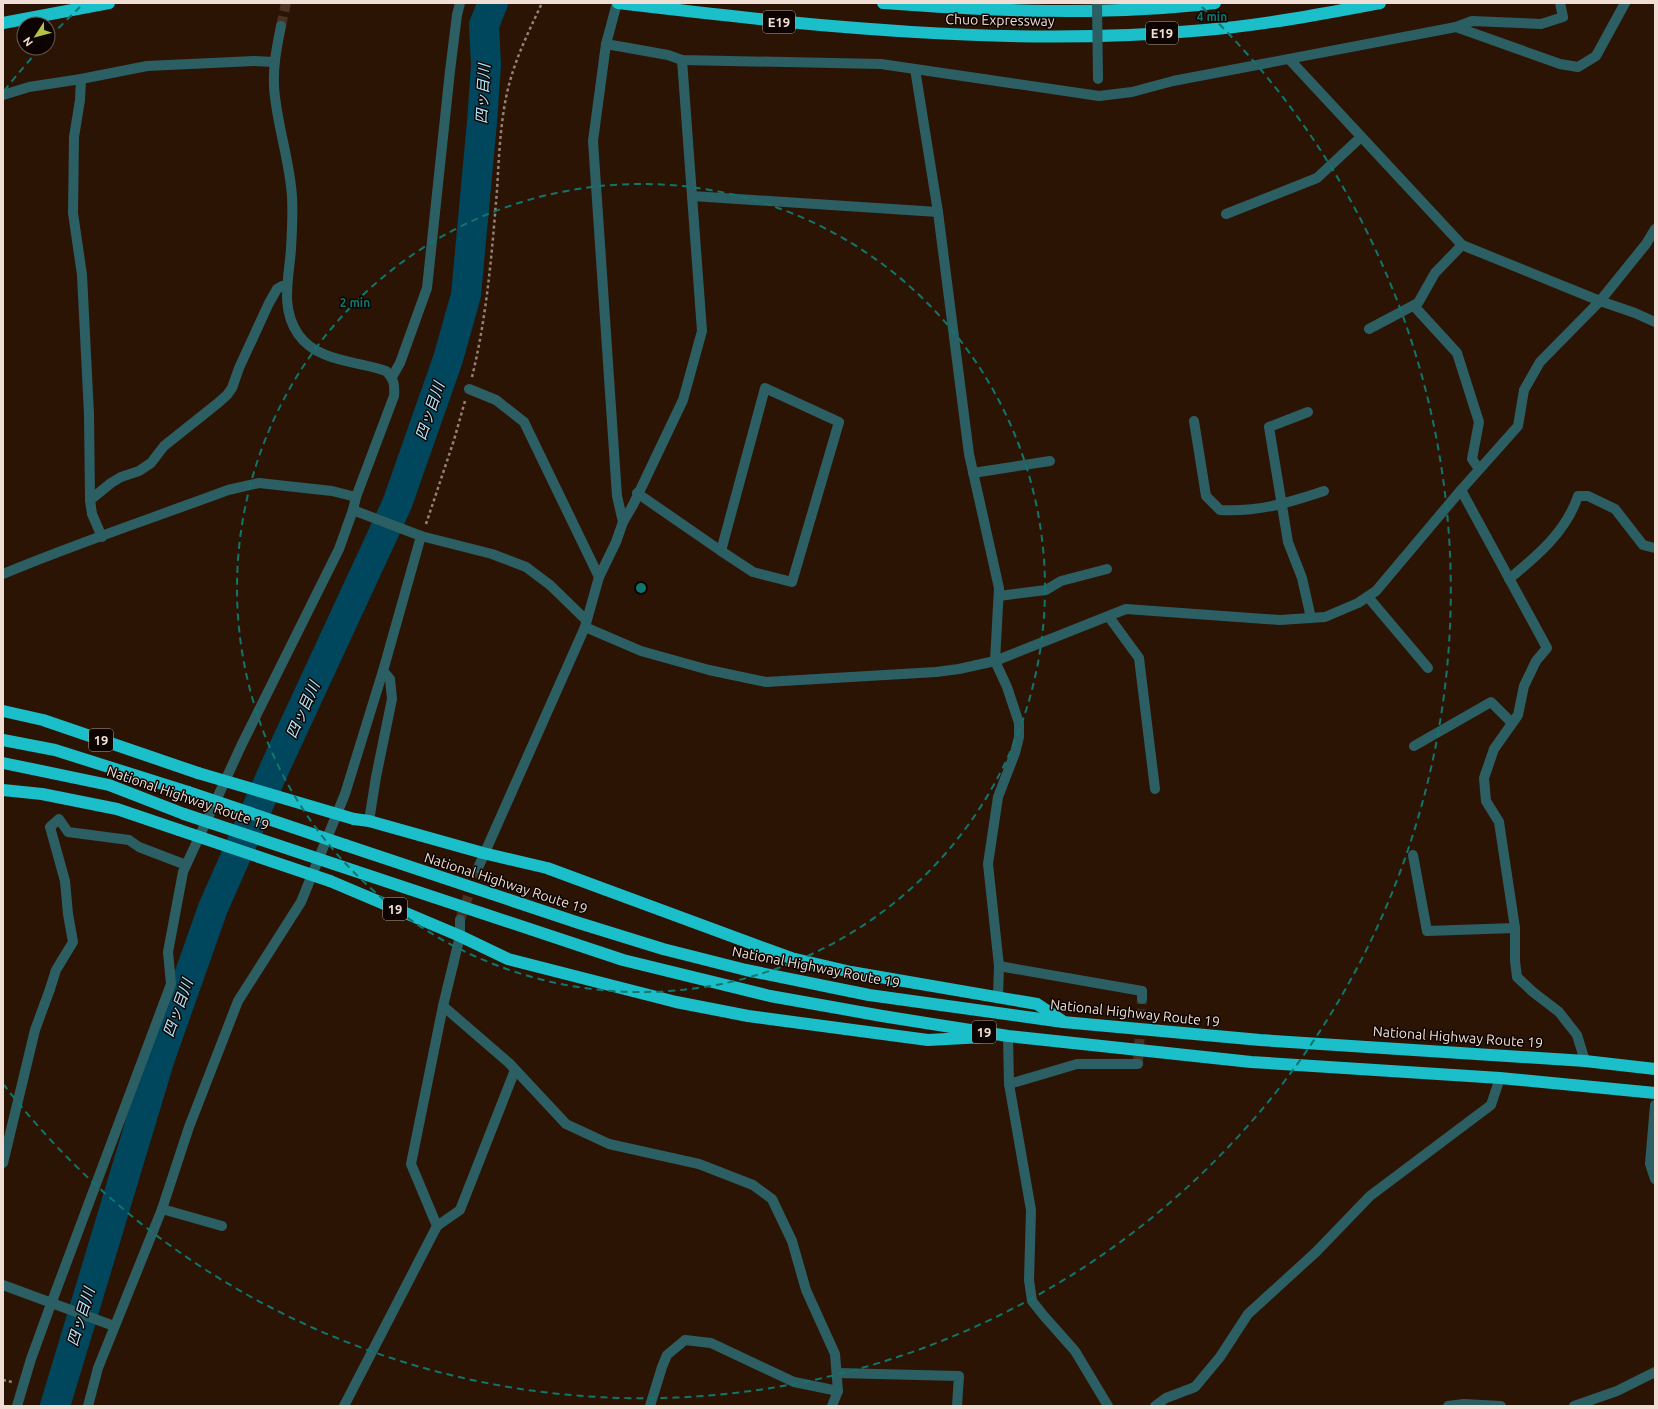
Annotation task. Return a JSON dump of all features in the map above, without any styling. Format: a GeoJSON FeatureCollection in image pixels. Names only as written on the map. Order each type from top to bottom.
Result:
{"type":"FeatureCollection","features":[{"type":"Feature","properties":{"kind":"highway"},"geometry":{"type":"LineString","coordinates":[[3,22],[109,3]]}},
{"type":"Feature","properties":{"kind":"highway","name":"Chuo Expressway"},"geometry":{"type":"LineString","coordinates":[[617,3],[785,22],[941,34],[1024,36],[1113,35],[1205,30],[1294,20],[1380,3]]}},
{"type":"Feature","properties":{"kind":"highway","name":"Chuo Expressway"},"geometry":{"type":"LineString","coordinates":[[882,3],[1025,11],[1118,10],[1215,3]]}},
{"type":"Feature","properties":{"kind":"highway","name":"19"},"geometry":{"type":"LineString","coordinates":[[3,711],[43,720],[198,773],[354,819],[369,821],[483,853],[547,868],[791,958],[851,972],[1037,1004],[1063,1022]]}},
{"type":"Feature","properties":{"kind":"highway","name":"National Highway Route 19"},"geometry":{"type":"LineString","coordinates":[[3,740],[55,750],[188,792],[580,923],[663,949],[731,966],[869,994],[940,1003],[1063,1022],[1260,1040],[1584,1060],[1655,1069]]}},
{"type":"Feature","properties":{"kind":"highway","name":"National Highway Route 19"},"geometry":{"type":"LineString","coordinates":[[3,763],[109,785],[184,814],[631,962],[770,996],[1008,1036],[1251,1062],[1500,1078],[1655,1093]]}},
{"type":"Feature","properties":{"kind":"highway","name":"19"},"geometry":{"type":"LineString","coordinates":[[3,790],[42,794],[117,809],[330,881],[460,936],[508,959],[676,1002],[748,1016],[928,1040],[1008,1036]]}},
{"type":"Feature","properties":{"kind":"street"},"geometry":{"type":"LineString","coordinates":[[392,377],[400,363],[427,288],[450,71],[457,15],[460,3]]}},
{"type":"Feature","properties":{"kind":"street"},"geometry":{"type":"LineString","coordinates":[[617,3],[606,44],[593,141],[617,496],[622,522]]}},
{"type":"Feature","properties":{"kind":"street"},"geometry":{"type":"LineString","coordinates":[[1097,3],[1099,96]]}},
{"type":"Feature","properties":{"kind":"street"},"geometry":{"type":"LineString","coordinates":[[606,44],[668,55],[682,60],[881,64],[1099,96],[1132,92],[1173,81],[1456,27],[1472,21],[1541,24],[1563,17],[1560,3]]}},
{"type":"Feature","properties":{"kind":"street"},"geometry":{"type":"LineString","coordinates":[[1456,27],[1560,64],[1578,67],[1596,56],[1625,3]]}},
{"type":"Feature","properties":{"kind":"street"},"geometry":{"type":"LineString","coordinates":[[18,1406],[31,1359],[171,984],[168,952],[183,872],[242,744],[339,549],[356,497],[394,396],[395,386],[392,377],[386,371],[327,356],[316,351],[305,343],[295,329],[288,312],[286,286],[291,250],[292,196],[276,101],[274,62],[281,26]]}},
{"type":"Feature","properties":{"kind":"street"},"geometry":{"type":"LineString","coordinates":[[478,868],[483,853],[586,623],[598,577],[616,542],[622,522],[633,505],[637,493],[683,400],[702,331],[682,60]]}},
{"type":"Feature","properties":{"kind":"street"},"geometry":{"type":"LineString","coordinates":[[1289,60],[1462,245],[1655,322]]}},
{"type":"Feature","properties":{"kind":"street"},"geometry":{"type":"LineString","coordinates":[[3,95],[29,87],[81,79],[147,66],[254,61],[274,62]]}},
{"type":"Feature","properties":{"kind":"street"},"geometry":{"type":"LineString","coordinates":[[915,69],[938,212],[969,454],[999,588],[995,661],[1007,686],[1020,723],[1019,737],[1015,753],[998,797],[988,864],[999,966],[998,997]]}},
{"type":"Feature","properties":{"kind":"street"},"geometry":{"type":"LineString","coordinates":[[81,79],[80,100],[74,137],[73,213],[82,275],[90,414],[90,500],[92,514],[102,537]]}},
{"type":"Feature","properties":{"kind":"street"},"geometry":{"type":"LineString","coordinates":[[1226,214],[1317,178],[1361,137]]}},
{"type":"Feature","properties":{"kind":"street"},"geometry":{"type":"LineString","coordinates":[[692,196],[938,212]]}},
{"type":"Feature","properties":{"kind":"street"},"geometry":{"type":"LineString","coordinates":[[353,510],[418,534],[492,554],[526,568],[550,585],[586,623],[641,651],[709,670],[766,682],[936,672],[960,669],[995,661],[1126,610],[1280,620],[1325,617],[1358,603],[1376,591],[1460,490],[1518,426],[1524,390],[1540,362],[1600,301],[1646,244],[1655,229]]}},
{"type":"Feature","properties":{"kind":"street"},"geometry":{"type":"LineString","coordinates":[[1369,329],[1418,303],[1435,273],[1462,245]]}},
{"type":"Feature","properties":{"kind":"street"},"geometry":{"type":"LineString","coordinates":[[90,500],[116,480],[139,471],[151,463],[164,446],[227,395],[232,388],[269,303],[277,289],[282,286],[286,286]]}},
{"type":"Feature","properties":{"kind":"street"},"geometry":{"type":"LineString","coordinates":[[1414,306],[1457,353],[1479,422],[1472,459],[1479,470]]}},
{"type":"Feature","properties":{"kind":"street"},"geometry":{"type":"LineString","coordinates":[[637,493],[721,551],[753,572],[792,582],[839,422],[765,388],[721,551]]}},
{"type":"Feature","properties":{"kind":"street"},"geometry":{"type":"LineString","coordinates":[[469,389],[496,400],[524,422],[598,577]]}},
{"type":"Feature","properties":{"kind":"street"},"geometry":{"type":"LineString","coordinates":[[1308,412],[1269,427],[1288,542],[1302,578],[1311,618]]}},
{"type":"Feature","properties":{"kind":"street"},"geometry":{"type":"LineString","coordinates":[[1194,421],[1206,496],[1220,510],[1243,511],[1282,505],[1324,492]]}},
{"type":"Feature","properties":{"kind":"street"},"geometry":{"type":"LineString","coordinates":[[973,473],[1050,461]]}},
{"type":"Feature","properties":{"kind":"street"},"geometry":{"type":"LineString","coordinates":[[3,574],[59,551],[102,537],[244,485],[259,483],[332,491],[356,497]]}},
{"type":"Feature","properties":{"kind":"street"},"geometry":{"type":"LineString","coordinates":[[1460,490],[1547,648],[1536,661],[1524,686],[1518,715],[1494,749],[1484,778],[1486,801],[1500,822],[1515,928],[1515,961],[1517,976],[1532,992],[1559,1012],[1577,1035],[1584,1060]]}},
{"type":"Feature","properties":{"kind":"street"},"geometry":{"type":"LineString","coordinates":[[1509,579],[1535,558],[1560,531],[1574,510],[1578,496],[1588,496],[1614,509],[1643,545],[1655,548]]}},
{"type":"Feature","properties":{"kind":"street"},"geometry":{"type":"LineString","coordinates":[[88,1406],[98,1368],[162,1209],[189,1127],[238,1001],[301,902],[345,794],[383,671],[418,534]]}},
{"type":"Feature","properties":{"kind":"street"},"geometry":{"type":"LineString","coordinates":[[999,596],[1046,590],[1061,581],[1107,569]]}},
{"type":"Feature","properties":{"kind":"street"},"geometry":{"type":"LineString","coordinates":[[1368,597],[1428,668]]}},
{"type":"Feature","properties":{"kind":"street"},"geometry":{"type":"LineString","coordinates":[[1109,617],[1139,658],[1156,789]]}},
{"type":"Feature","properties":{"kind":"street"},"geometry":{"type":"LineString","coordinates":[[369,821],[376,777],[392,699],[390,679],[383,671]]}},
{"type":"Feature","properties":{"kind":"street"},"geometry":{"type":"LineString","coordinates":[[1414,746],[1491,702],[1512,723]]}},
{"type":"Feature","properties":{"kind":"street"},"geometry":{"type":"LineString","coordinates":[[3,1163],[35,1030],[56,970],[73,942],[68,914],[65,882],[50,827],[59,819],[68,832],[128,840],[139,847],[186,865]]}},
{"type":"Feature","properties":{"kind":"street"},"geometry":{"type":"LineString","coordinates":[[1413,855],[1427,931],[1515,928]]}},
{"type":"Feature","properties":{"kind":"street"},"geometry":{"type":"LineString","coordinates":[[437,1226],[411,1164],[443,1006],[460,936],[460,920]]}},
{"type":"Feature","properties":{"kind":"street"},"geometry":{"type":"LineString","coordinates":[[999,966],[1142,991],[1142,1000]]}},
{"type":"Feature","properties":{"kind":"street"},"geometry":{"type":"LineString","coordinates":[[443,1006],[515,1070],[566,1124],[609,1144],[699,1164],[753,1185],[772,1199],[792,1242],[806,1290],[835,1354],[838,1391],[832,1406]]}},
{"type":"Feature","properties":{"kind":"street"},"geometry":{"type":"LineString","coordinates":[[1008,1036],[1009,1084],[1031,1210],[1029,1280],[1032,1301],[1075,1351],[1108,1406]]}},
{"type":"Feature","properties":{"kind":"street"},"geometry":{"type":"LineString","coordinates":[[1009,1084],[1077,1064],[1138,1064]]}},
{"type":"Feature","properties":{"kind":"street"},"geometry":{"type":"LineString","coordinates":[[344,1406],[437,1226],[460,1210],[515,1070]]}},
{"type":"Feature","properties":{"kind":"street"},"geometry":{"type":"LineString","coordinates":[[1155,1406],[1166,1398],[1194,1387],[1220,1357],[1248,1314],[1316,1252],[1370,1196],[1491,1105],[1500,1078]]}},
{"type":"Feature","properties":{"kind":"street"},"geometry":{"type":"LineString","coordinates":[[1655,1105],[1650,1164],[1655,1178]]}},
{"type":"Feature","properties":{"kind":"street"},"geometry":{"type":"LineString","coordinates":[[162,1209],[222,1226]]}},
{"type":"Feature","properties":{"kind":"street"},"geometry":{"type":"LineString","coordinates":[[3,1284],[51,1304],[114,1326]]}},
{"type":"Feature","properties":{"kind":"street"},"geometry":{"type":"LineString","coordinates":[[650,1406],[667,1355],[685,1340],[711,1343],[794,1382],[838,1391]]}},
{"type":"Feature","properties":{"kind":"street"},"geometry":{"type":"LineString","coordinates":[[1574,1406],[1617,1391],[1655,1372]]}},
{"type":"Feature","properties":{"kind":"street"},"geometry":{"type":"LineString","coordinates":[[837,1373],[958,1376],[957,1406]]}},
{"type":"Feature","properties":{"kind":"street"},"geometry":{"type":"LineString","coordinates":[[1448,1406],[1464,1404],[1502,1406]]}},
{"type":"Feature","properties":{"kind":"path"},"geometry":{"type":"LineString","coordinates":[[418,534],[454,440],[469,389],[478,351],[493,240],[502,126],[507,94],[519,51],[542,3]]}},
{"type":"Feature","properties":{"kind":"waterway","name":"四ッ目川"},"geometry":{"type":"LineString","coordinates":[[55,1406],[160,1058],[213,908],[277,763],[397,504],[448,359],[466,295],[486,65],[484,25],[493,3]]}},
{"type":"Feature","properties":{"kind":"tunnel"},"geometry":{"type":"LineString","coordinates":[[281,26],[286,3]]}},
{"type":"Feature","properties":{"kind":"tunnel"},"geometry":{"type":"LineString","coordinates":[[460,920],[478,868]]}},
{"type":"Feature","properties":{"kind":"tunnel"},"geometry":{"type":"LineString","coordinates":[[1138,1064],[1142,999]]}}]}
